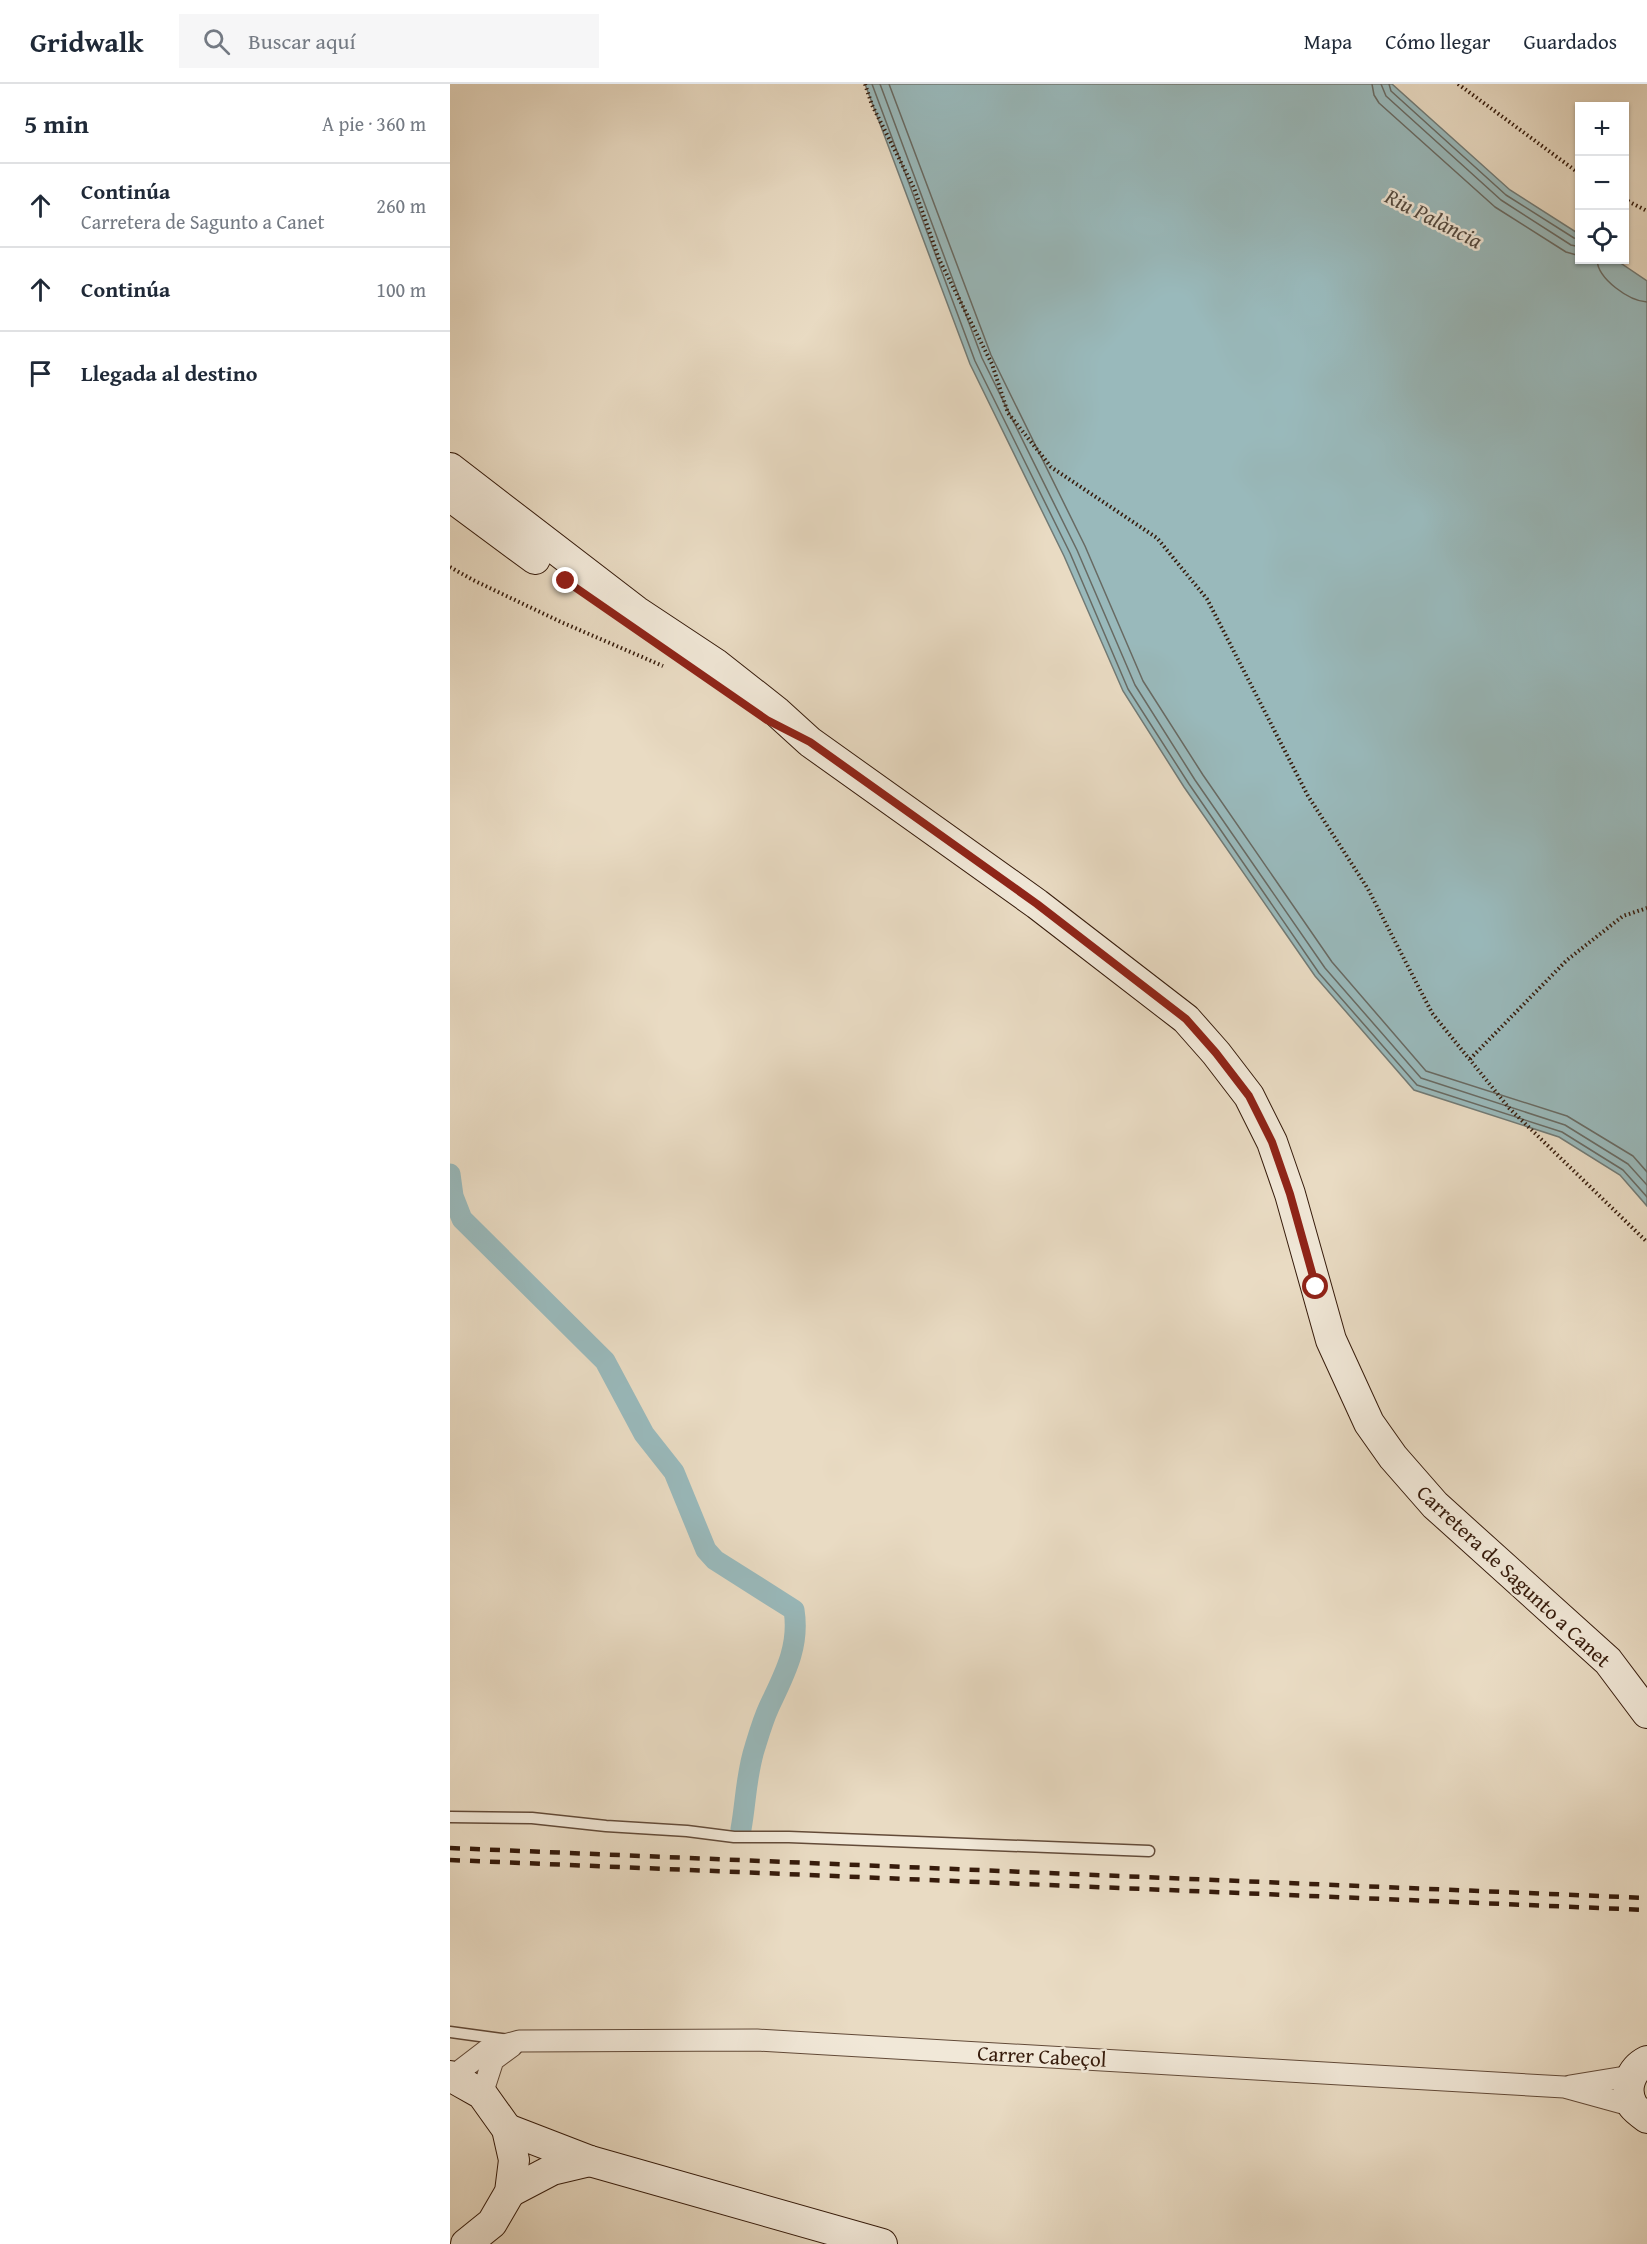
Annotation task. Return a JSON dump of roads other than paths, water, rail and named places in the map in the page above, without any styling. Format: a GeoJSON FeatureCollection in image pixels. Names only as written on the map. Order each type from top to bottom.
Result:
{"type":"FeatureCollection","features":[{"type":"Feature","properties":{"kind":"main road"},"geometry":{"type":"LineString","coordinates":[[450,468],[636,611],[716,664],[777,712],[810,742]]}},
{"type":"Feature","properties":{"kind":"main road"},"geometry":{"type":"LineString","coordinates":[[450,480],[519,534],[559,561],[595,579]]}},
{"type":"Feature","properties":{"kind":"main road"},"geometry":{"type":"LineString","coordinates":[[450,496],[566,581],[701,675],[767,720],[810,742]]}},
{"type":"Feature","properties":{"kind":"main road","name":"Carretera de Sagunto a Canet"},"geometry":{"type":"LineString","coordinates":[[810,742],[1037,904],[1186,1019],[1216,1053],[1249,1096],[1272,1142],[1290,1194],[1331,1340],[1370,1423],[1393,1457],[1435,1505],[1608,1661],[1647,1713]]}},
{"type":"Feature","properties":{"kind":"main road"},"geometry":{"type":"LineString","coordinates":[[1639,2068],[1628,2091],[1640,2112]]}},
{"type":"Feature","properties":{"kind":"main road"},"geometry":{"type":"LineString","coordinates":[[451,2077],[482,2094],[507,2129],[514,2160],[510,2192],[492,2223],[466,2244]]}},
{"type":"Feature","properties":{"kind":"main road"},"geometry":{"type":"LineString","coordinates":[[507,2129],[590,2161],[882,2244]]}},
{"type":"Feature","properties":{"kind":"main road"},"geometry":{"type":"LineString","coordinates":[[510,2192],[552,2170],[590,2161]]}},
{"type":"Feature","properties":{"kind":"street","name":"Carrer Cabeçol"},"geometry":{"type":"LineString","coordinates":[[451,2077],[487,2050],[519,2042],[757,2040],[1564,2087],[1640,2112]]}},
{"type":"Feature","properties":{"kind":"street"},"geometry":{"type":"LineString","coordinates":[[482,2094],[493,2060],[519,2042]]}},
{"type":"Feature","properties":{"kind":"street","name":"Carrer Cabeçol"},"geometry":{"type":"LineString","coordinates":[[1564,2087],[1639,2068]]}},
{"type":"Feature","properties":{"kind":"lane"},"geometry":{"type":"LineString","coordinates":[[450,1817],[532,1818],[734,1837],[789,1836],[1149,1851]]}},
{"type":"Feature","properties":{"kind":"lane"},"geometry":{"type":"LineString","coordinates":[[450,2032],[519,2042]]}},
{"type":"Feature","properties":{"kind":"water","name":"Riu Palància"},"geometry":{"type":"Polygon","coordinates":[[[865,84],[1392,84],[1510,190],[1575,231],[1575,264],[1622,264],[1647,281],[1647,1206],[1620,1175],[1559,1137],[1414,1090],[1315,976],[1184,787],[1123,691],[1064,556],[970,364],[865,84]]]}},
{"type":"Feature","properties":{"kind":"waterway"},"geometry":{"type":"LineString","coordinates":[[450,1174],[453,1196],[462,1219],[605,1361],[644,1434],[674,1472],[706,1550],[715,1560],[794,1610],[793,1649],[765,1717],[752,1757],[741,1829]]}},
{"type":"Feature","properties":{"kind":"railway"},"geometry":{"type":"LineString","coordinates":[[450,1848],[1647,1898]]}},
{"type":"Feature","properties":{"kind":"railway"},"geometry":{"type":"LineString","coordinates":[[450,1860],[1647,1910]]}}]}
